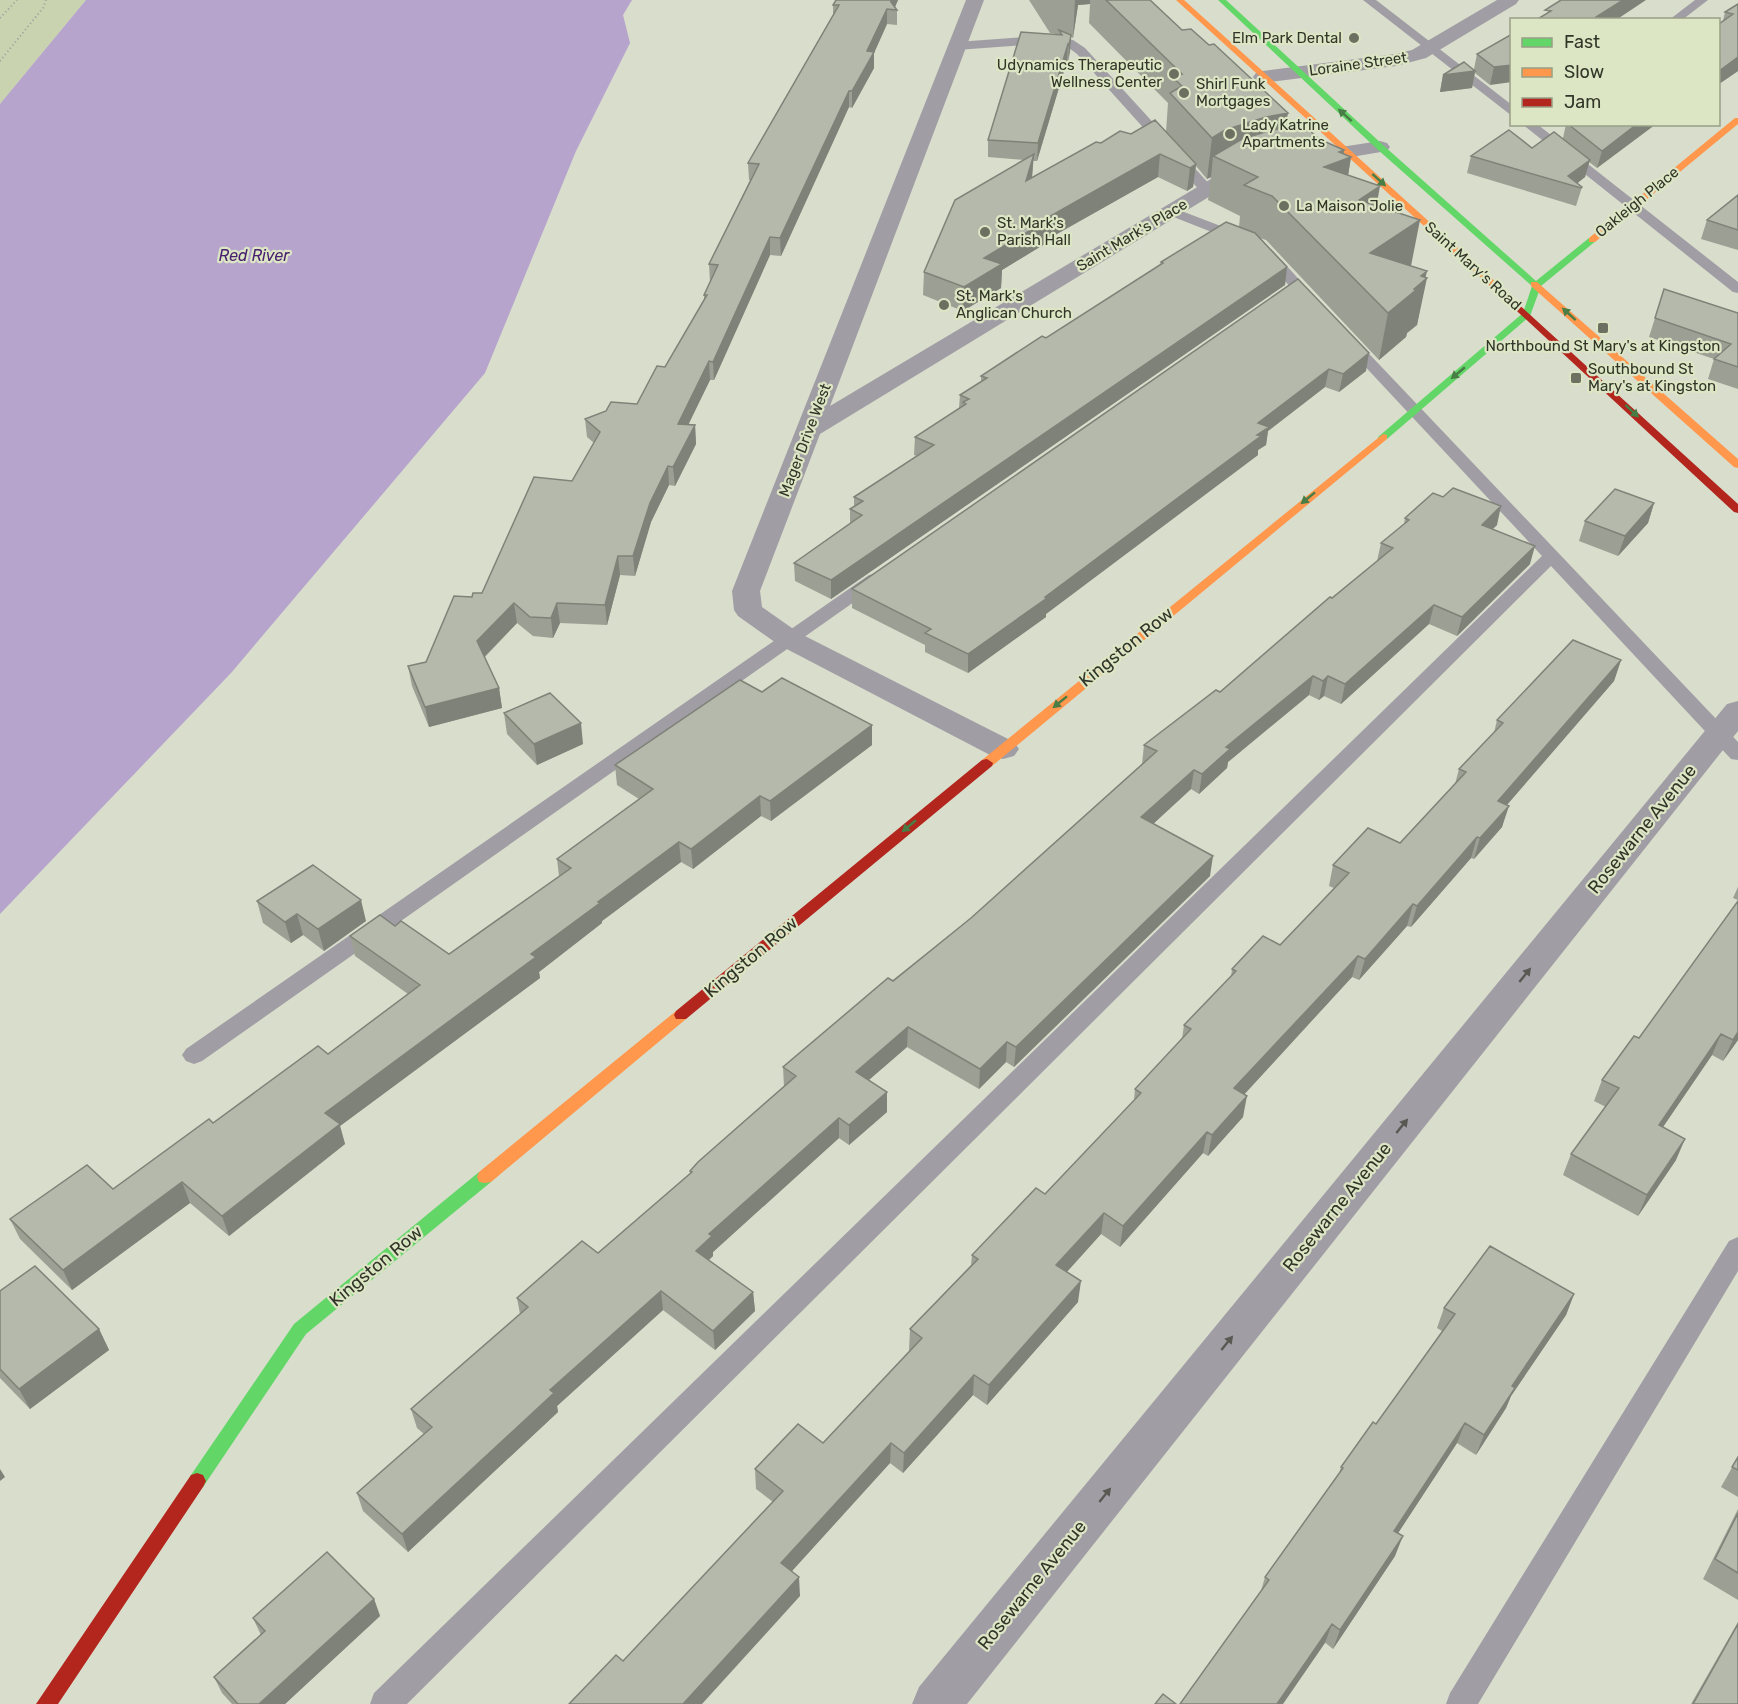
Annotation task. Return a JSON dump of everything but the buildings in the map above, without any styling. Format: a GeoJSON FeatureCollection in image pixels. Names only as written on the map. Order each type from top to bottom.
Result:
{"type":"FeatureCollection","features":[{"type":"Feature","properties":{"kind":"main road","name":"Saint Mary’s Road"},"geometry":{"type":"LineString","coordinates":[[1180,0],[1527,314],[1738,510]]}},
{"type":"Feature","properties":{"kind":"main road","name":"Saint Mary’s Road"},"geometry":{"type":"LineString","coordinates":[[1222,0],[1380,147],[1738,465]]}},
{"type":"Feature","properties":{"kind":"main road","name":"Oakleigh Place"},"geometry":{"type":"LineString","coordinates":[[1537,285],[1738,120]]}},
{"type":"Feature","properties":{"kind":"main road"},"geometry":{"type":"LineString","coordinates":[[1527,314],[1537,285]]}},
{"type":"Feature","properties":{"kind":"main road","name":"Kingston Row"},"geometry":{"type":"LineString","coordinates":[[46,1704],[300,1329],[1414,411],[1527,314]]}},
{"type":"Feature","properties":{"kind":"street","name":"Mager Drive West"},"geometry":{"type":"LineString","coordinates":[[975,0],[746,591],[748,610],[789,639],[1003,749]]}},
{"type":"Feature","properties":{"kind":"street","name":"Loraine Street"},"geometry":{"type":"LineString","coordinates":[[1263,77],[1396,60],[1419,54],[1510,0]]}},
{"type":"Feature","properties":{"kind":"street"},"geometry":{"type":"LineString","coordinates":[[1295,160],[1380,147]]}},
{"type":"Feature","properties":{"kind":"street","name":"Saint Mark's Place"},"geometry":{"type":"LineString","coordinates":[[810,429],[1207,190],[1244,171],[1272,164]]}},
{"type":"Feature","properties":{"kind":"street","name":"Rosewarne Avenue"},"geometry":{"type":"LineString","coordinates":[[936,1704],[1732,733]]}},
{"type":"Feature","properties":{"kind":"lane"},"geometry":{"type":"LineString","coordinates":[[1368,0],[1510,110]]}},
{"type":"Feature","properties":{"kind":"lane"},"geometry":{"type":"LineString","coordinates":[[1677,18],[1702,0]]}},
{"type":"Feature","properties":{"kind":"lane"},"geometry":{"type":"LineString","coordinates":[[957,46],[1052,39],[1069,42],[1081,51],[1207,190]]}},
{"type":"Feature","properties":{"kind":"lane"},"geometry":{"type":"LineString","coordinates":[[1531,126],[1738,289]]}},
{"type":"Feature","properties":{"kind":"lane"},"geometry":{"type":"LineString","coordinates":[[1171,212],[1259,245],[1321,311]]}},
{"type":"Feature","properties":{"kind":"lane"},"geometry":{"type":"LineString","coordinates":[[1277,299],[1297,285]]}},
{"type":"Feature","properties":{"kind":"lane"},"geometry":{"type":"LineString","coordinates":[[1337,328],[1552,556],[1732,733]]}},
{"type":"Feature","properties":{"kind":"lane"},"geometry":{"type":"LineString","coordinates":[[385,1704],[1552,556]]}},
{"type":"Feature","properties":{"kind":"lane"},"geometry":{"type":"LineString","coordinates":[[194,1055],[886,571]]}},
{"type":"Feature","properties":{"kind":"lane"},"geometry":{"type":"LineString","coordinates":[[1461,1704],[1738,1248]]}},
{"type":"Feature","properties":{"kind":"path"},"geometry":{"type":"LineString","coordinates":[[0,18],[17,0]]}},
{"type":"Feature","properties":{"kind":"path"},"geometry":{"type":"LineString","coordinates":[[0,61],[44,8],[46,0]]}},
{"type":"Feature","properties":{"kind":"green space"},"geometry":{"type":"Polygon","coordinates":[[[0,0],[86,0],[0,104],[0,0]]]}},
{"type":"Feature","properties":{"kind":"water","name":"Red River"},"geometry":{"type":"Polygon","coordinates":[[[86,0],[632,0],[623,15],[630,43],[576,151],[485,373],[231,673],[0,914],[0,104],[86,0]]]}},
{"type":"Feature","properties":{"kind":"traffic: fast"},"geometry":{"type":"LineString","coordinates":[[1222,0],[1380,147],[1534,284]]}},
{"type":"Feature","properties":{"kind":"traffic: fast"},"geometry":{"type":"LineString","coordinates":[[1383,437],[1527,314],[1537,285],[1592,240]]}},
{"type":"Feature","properties":{"kind":"traffic: fast"},"geometry":{"type":"LineString","coordinates":[[197,1481],[300,1329],[485,1177]]}},
{"type":"Feature","properties":{"kind":"traffic: slow"},"geometry":{"type":"LineString","coordinates":[[1180,0],[1494,285]]}},
{"type":"Feature","properties":{"kind":"traffic: slow"},"geometry":{"type":"LineString","coordinates":[[1592,240],[1738,120]]}},
{"type":"Feature","properties":{"kind":"traffic: slow"},"geometry":{"type":"LineString","coordinates":[[1534,284],[1738,465]]}},
{"type":"Feature","properties":{"kind":"traffic: slow"},"geometry":{"type":"LineString","coordinates":[[987,763],[1383,437]]}},
{"type":"Feature","properties":{"kind":"traffic: slow"},"geometry":{"type":"LineString","coordinates":[[485,1177],[681,1015]]}},
{"type":"Feature","properties":{"kind":"traffic: jam"},"geometry":{"type":"LineString","coordinates":[[1494,285],[1738,510]]}},
{"type":"Feature","properties":{"kind":"traffic: jam"},"geometry":{"type":"LineString","coordinates":[[681,1015],[987,763]]}},
{"type":"Feature","properties":{"kind":"traffic: jam"},"geometry":{"type":"LineString","coordinates":[[46,1704],[197,1481]]}},
{"type":"Feature","properties":{"kind":"place","name":"Elm Park Dental"},"geometry":{"type":"Point","coordinates":[1354,38]}},
{"type":"Feature","properties":{"kind":"place","name":"Udynamics Therapeutic Wellness Center"},"geometry":{"type":"Point","coordinates":[1174,74]}},
{"type":"Feature","properties":{"kind":"place","name":"Shirl Funk Mortgages"},"geometry":{"type":"Point","coordinates":[1184,93]}},
{"type":"Feature","properties":{"kind":"place","name":"Lady Katrine Apartments"},"geometry":{"type":"Point","coordinates":[1230,134]}},
{"type":"Feature","properties":{"kind":"place","name":"La Maison Jolie"},"geometry":{"type":"Point","coordinates":[1284,206]}},
{"type":"Feature","properties":{"kind":"place","name":"St. Mark's Parish Hall"},"geometry":{"type":"Point","coordinates":[985,232]}},
{"type":"Feature","properties":{"kind":"place","name":"St. Mark's Anglican Church"},"geometry":{"type":"Point","coordinates":[944,305]}},
{"type":"Feature","properties":{"kind":"place","name":"Northbound St Mary's at Kingston"},"geometry":{"type":"Point","coordinates":[1603,328]}},
{"type":"Feature","properties":{"kind":"place","name":"Southbound St Mary's at Kingston"},"geometry":{"type":"Point","coordinates":[1576,378]}}]}
